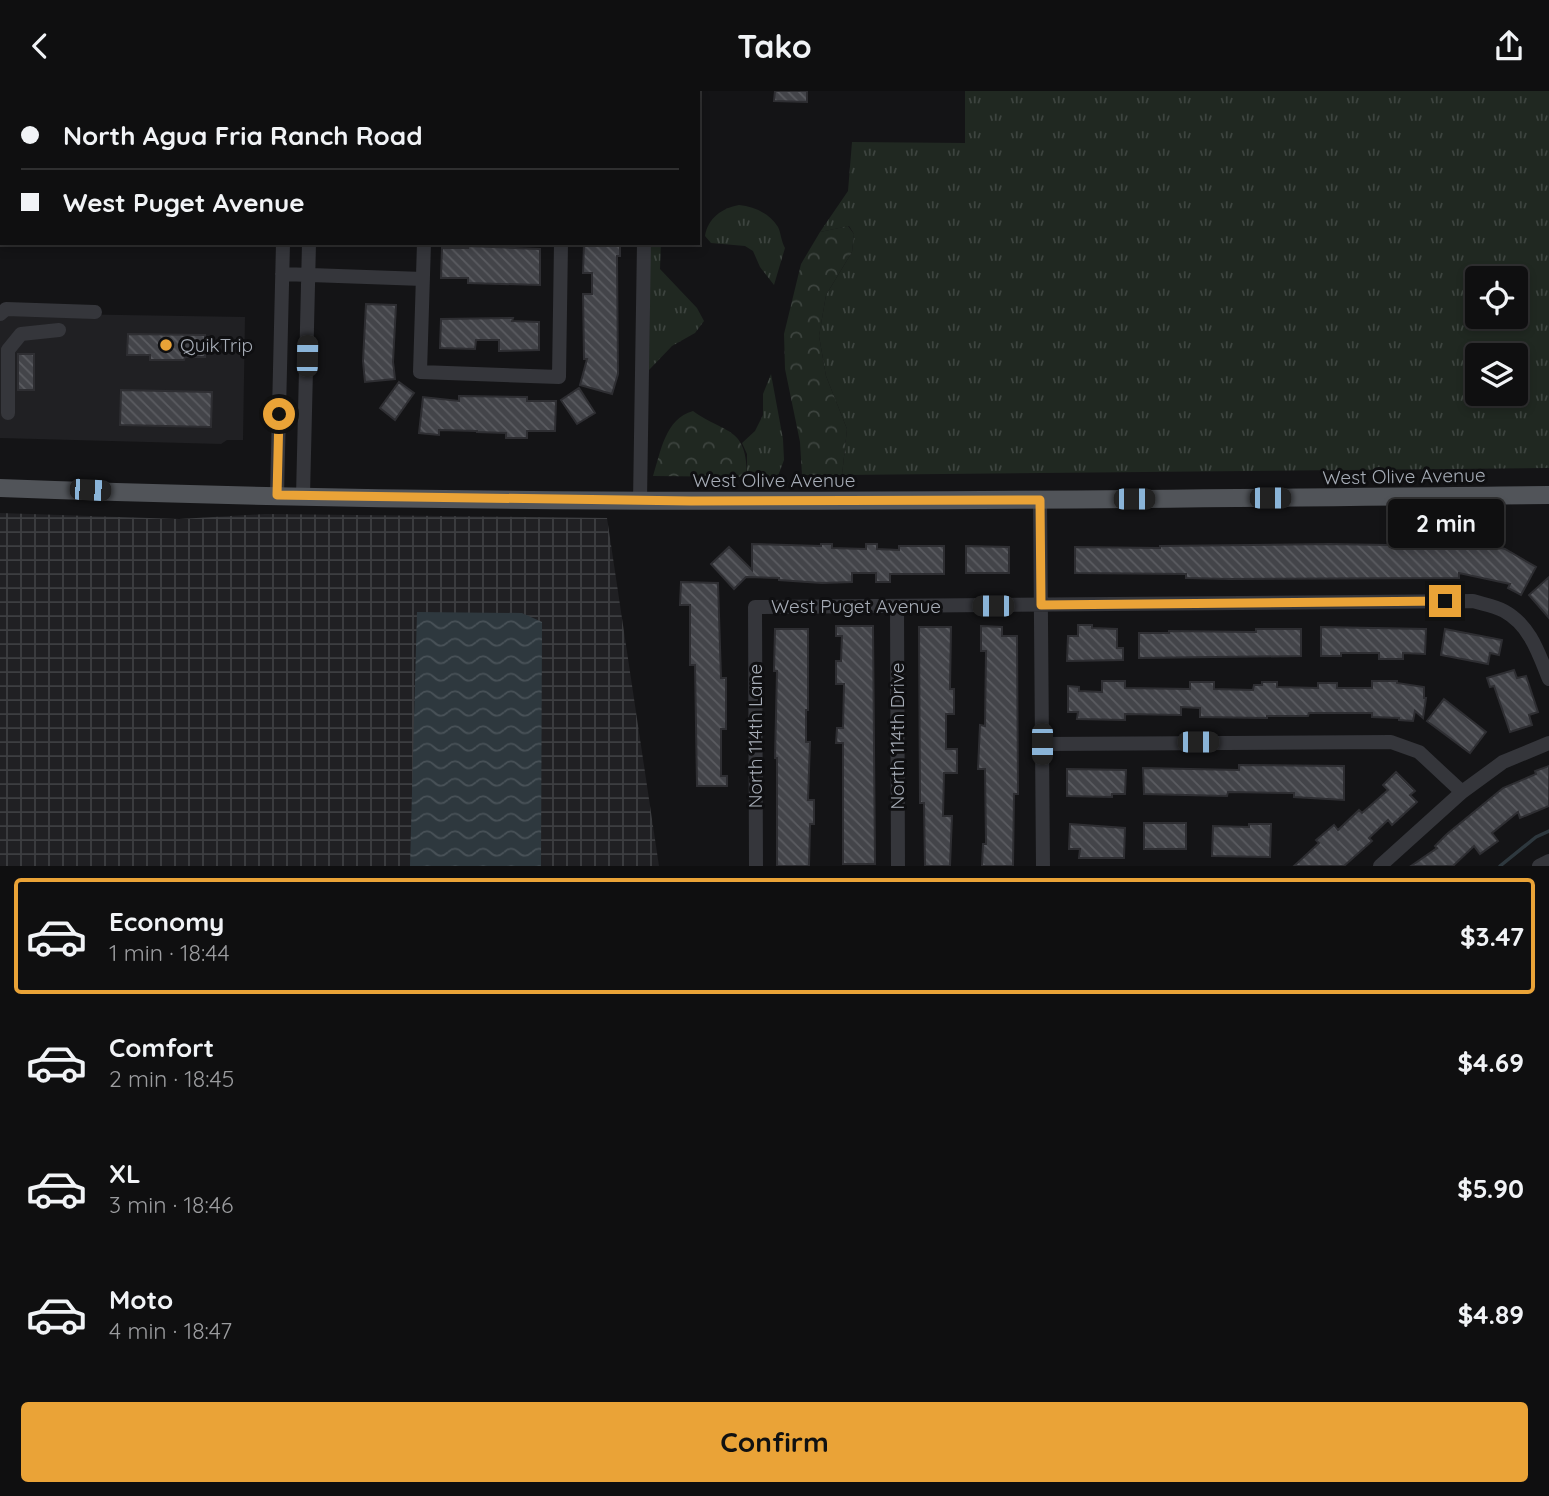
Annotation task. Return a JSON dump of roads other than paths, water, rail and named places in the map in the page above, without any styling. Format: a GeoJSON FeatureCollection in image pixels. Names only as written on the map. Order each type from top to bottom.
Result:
{"type":"FeatureCollection","features":[{"type":"Feature","properties":{"kind":"main road","name":"West Olive Avenue"},"geometry":{"type":"LineString","coordinates":[[0,488],[640,501],[1549,495]]}},
{"type":"Feature","properties":{"kind":"street"},"geometry":{"type":"LineString","coordinates":[[277,495],[283,245]]}},
{"type":"Feature","properties":{"kind":"street"},"geometry":{"type":"LineString","coordinates":[[303,496],[309,245]]}},
{"type":"Feature","properties":{"kind":"street"},"geometry":{"type":"LineString","coordinates":[[424,245],[421,372],[559,377],[561,245]]}},
{"type":"Feature","properties":{"kind":"street"},"geometry":{"type":"LineString","coordinates":[[640,501],[644,245]]}},
{"type":"Feature","properties":{"kind":"street"},"geometry":{"type":"LineString","coordinates":[[282,274],[423,279]]}},
{"type":"Feature","properties":{"kind":"street"},"geometry":{"type":"LineString","coordinates":[[0,314],[6,309],[95,312]]}},
{"type":"Feature","properties":{"kind":"street"},"geometry":{"type":"LineString","coordinates":[[8,413],[8,350],[21,334],[60,330]]}},
{"type":"Feature","properties":{"kind":"street"},"geometry":{"type":"LineString","coordinates":[[1040,500],[1043,866]]}},
{"type":"Feature","properties":{"kind":"street","name":"West Puget Avenue"},"geometry":{"type":"LineString","coordinates":[[755,607],[1473,601],[1502,609],[1522,625],[1537,647],[1549,679]]}},
{"type":"Feature","properties":{"kind":"street","name":"North 114th Lane"},"geometry":{"type":"LineString","coordinates":[[755,607],[756,866]]}},
{"type":"Feature","properties":{"kind":"street","name":"North 114th Drive"},"geometry":{"type":"LineString","coordinates":[[897,607],[898,866]]}},
{"type":"Feature","properties":{"kind":"street"},"geometry":{"type":"LineString","coordinates":[[1042,744],[1379,740],[1403,744],[1419,752],[1462,792]]}},
{"type":"Feature","properties":{"kind":"street"},"geometry":{"type":"LineString","coordinates":[[1380,866],[1462,792],[1503,762],[1549,743]]}},
{"type":"Feature","properties":{"kind":"street"},"geometry":{"type":"LineString","coordinates":[[1539,866],[1549,861]]}},
{"type":"Feature","properties":{"kind":"water"},"geometry":{"type":"Polygon","coordinates":[[[417,612],[522,613],[542,622],[541,866],[410,866],[417,612]]]}},
{"type":"Feature","properties":{"kind":"waterway"},"geometry":{"type":"LineString","coordinates":[[1500,866],[1536,837],[1549,831]]}},
{"type":"Feature","properties":{"kind":"place","name":"QuikTrip"},"geometry":{"type":"Point","coordinates":[166,345]}}]}
